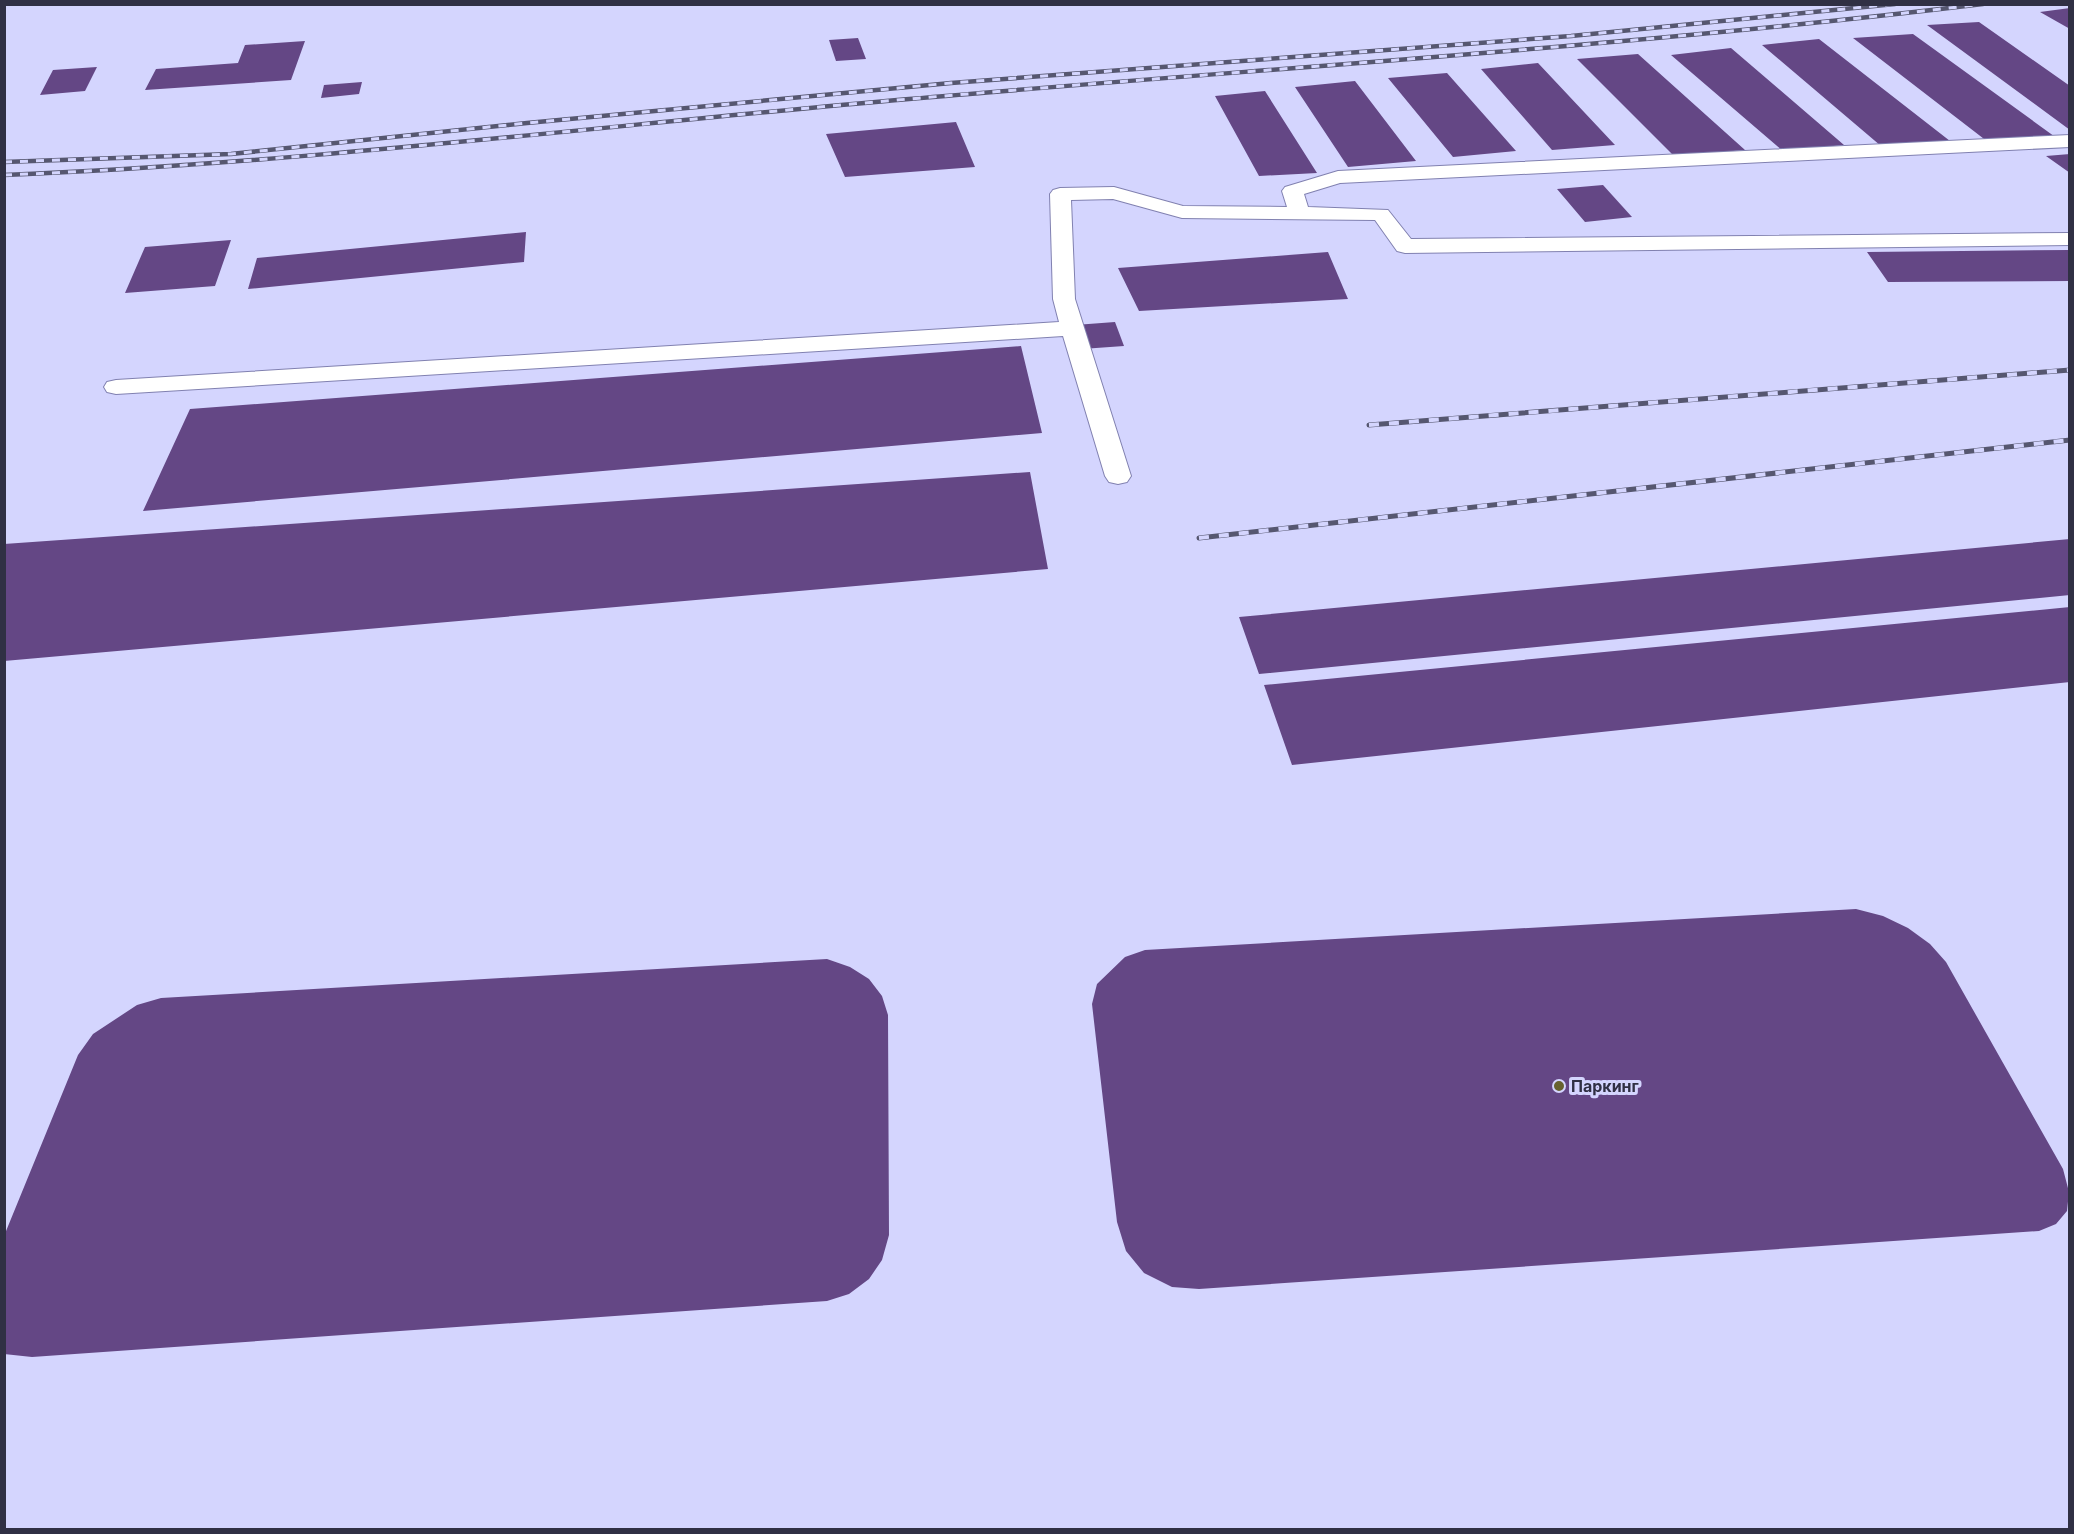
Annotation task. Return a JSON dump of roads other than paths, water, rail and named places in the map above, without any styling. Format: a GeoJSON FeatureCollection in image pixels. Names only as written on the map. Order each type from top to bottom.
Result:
{"type":"FeatureCollection","features":[{"type":"Feature","properties":{"kind":"lane"},"geometry":{"type":"LineString","coordinates":[[1300,213],[1292,191],[1338,177],[2070,141]]}},
{"type":"Feature","properties":{"kind":"lane"},"geometry":{"type":"LineString","coordinates":[[1118,476],[1065,299],[1060,194],[1114,193],[1182,212],[1382,214],[1405,246],[2070,239]]}},
{"type":"Feature","properties":{"kind":"lane"},"geometry":{"type":"LineString","coordinates":[[116,387],[1073,328]]}},
{"type":"Feature","properties":{"kind":"railway"},"geometry":{"type":"LineString","coordinates":[[4,162],[231,154],[527,123],[951,83],[1571,36],[1895,4]]}},
{"type":"Feature","properties":{"kind":"railway"},"geometry":{"type":"LineString","coordinates":[[4,175],[344,153],[909,99],[1715,33],[1983,4]]}},
{"type":"Feature","properties":{"kind":"railway"},"geometry":{"type":"LineString","coordinates":[[1369,425],[2070,370]]}},
{"type":"Feature","properties":{"kind":"railway"},"geometry":{"type":"LineString","coordinates":[[1199,538],[2070,440]]}},
{"type":"Feature","properties":{"kind":"place","name":"Паркинг"},"geometry":{"type":"Point","coordinates":[1559,1086]}}]}
